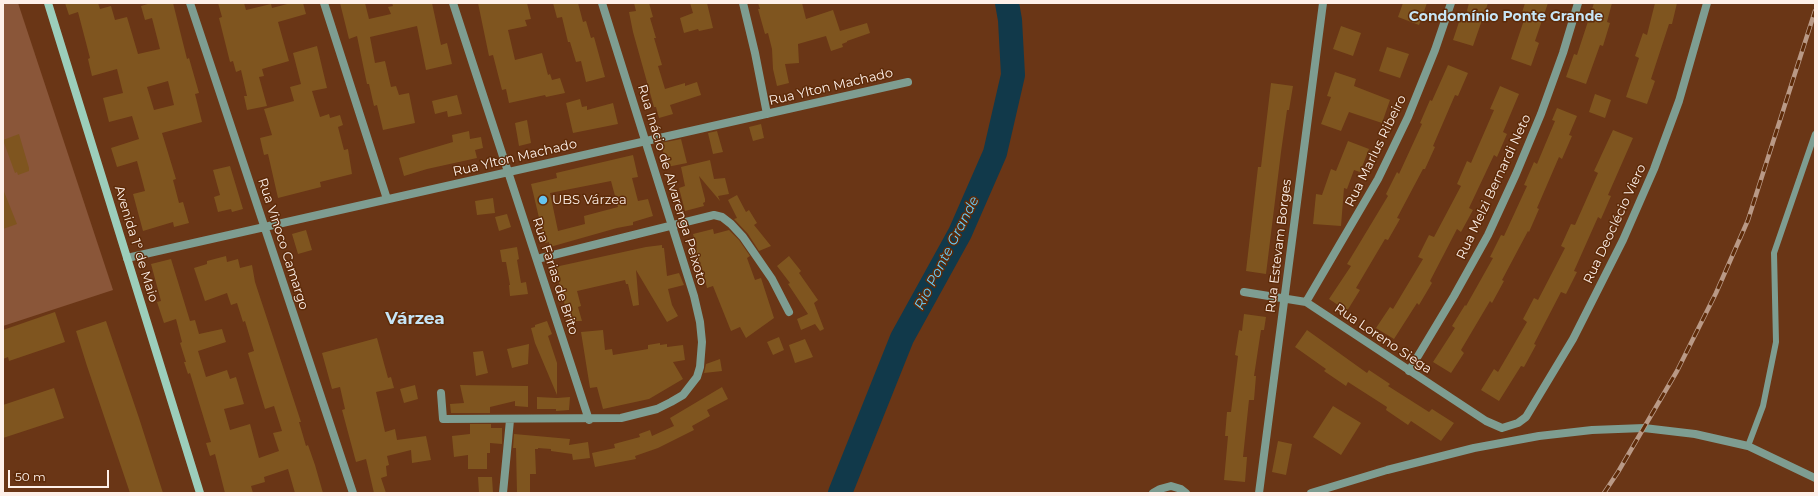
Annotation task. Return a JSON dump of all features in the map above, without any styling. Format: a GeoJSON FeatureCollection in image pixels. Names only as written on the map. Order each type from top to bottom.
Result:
{"type":"FeatureCollection","features":[{"type":"Feature","properties":{"kind":"street","name":"Avenida 1º de Maio"},"geometry":{"type":"LineString","coordinates":[[48,3],[200,493]]}},
{"type":"Feature","properties":{"kind":"street","name":"Rua Vinoco Camargo"},"geometry":{"type":"LineString","coordinates":[[190,3],[353,493]]}},
{"type":"Feature","properties":{"kind":"street"},"geometry":{"type":"LineString","coordinates":[[324,3],[387,199]]}},
{"type":"Feature","properties":{"kind":"street","name":"Rua Farias de Brito"},"geometry":{"type":"LineString","coordinates":[[453,3],[589,420]]}},
{"type":"Feature","properties":{"kind":"street","name":"Rua Inácio de Alvarenga Peixoto"},"geometry":{"type":"LineString","coordinates":[[589,420],[621,418],[657,409],[682,395],[697,377],[700,367],[702,342],[700,322],[694,296],[602,3]]}},
{"type":"Feature","properties":{"kind":"street"},"geometry":{"type":"LineString","coordinates":[[743,3],[755,52],[767,114]]}},
{"type":"Feature","properties":{"kind":"street","name":"Rua Estevam Borges"},"geometry":{"type":"LineString","coordinates":[[1259,493],[1323,3]]}},
{"type":"Feature","properties":{"kind":"street","name":"Rua Marlus Ribeiro"},"geometry":{"type":"LineString","coordinates":[[1306,302],[1378,179],[1408,117],[1435,50],[1451,3]]}},
{"type":"Feature","properties":{"kind":"street","name":"Rua Melzi Bernardi Neto"},"geometry":{"type":"LineString","coordinates":[[1409,371],[1454,296],[1484,241],[1516,174],[1546,100],[1563,53],[1578,3]]}},
{"type":"Feature","properties":{"kind":"street","name":"Rua Deoclécio Viero"},"geometry":{"type":"LineString","coordinates":[[1502,428],[1518,424],[1526,417],[1573,339],[1623,240],[1654,169],[1679,101],[1707,3]]}},
{"type":"Feature","properties":{"kind":"street","name":"Rua Ylton Machado"},"geometry":{"type":"LineString","coordinates":[[127,258],[908,82]]}},
{"type":"Feature","properties":{"kind":"street"},"geometry":{"type":"LineString","coordinates":[[537,259],[714,215],[726,220],[743,237],[759,258],[789,312]]}},
{"type":"Feature","properties":{"kind":"street","name":"Rua Loreno Siega"},"geometry":{"type":"LineString","coordinates":[[1244,292],[1306,302],[1486,421],[1502,428]]}},
{"type":"Feature","properties":{"kind":"street"},"geometry":{"type":"LineString","coordinates":[[441,393],[443,420],[589,420]]}},
{"type":"Feature","properties":{"kind":"street"},"geometry":{"type":"LineString","coordinates":[[503,493],[510,420]]}},
{"type":"Feature","properties":{"kind":"street"},"geometry":{"type":"LineString","coordinates":[[1311,493],[1387,470],[1474,448],[1539,436],[1592,430],[1644,428],[1695,434],[1748,446],[1815,478]]}},
{"type":"Feature","properties":{"kind":"street"},"geometry":{"type":"LineString","coordinates":[[1153,493],[1171,486],[1181,489],[1186,493]]}},
{"type":"Feature","properties":{"kind":"lane"},"geometry":{"type":"LineString","coordinates":[[1748,446],[1763,406],[1776,342],[1774,253],[1815,134]]}},
{"type":"Feature","properties":{"kind":"shaded area"},"geometry":{"type":"Polygon","coordinates":[[[3,3],[18,3],[113,290],[3,326],[3,3]]]}},
{"type":"Feature","properties":{"kind":"building"},"geometry":{"type":"Polygon","coordinates":[[[65,3],[98,3],[100,9],[111,6],[115,20],[127,17],[138,54],[160,49],[152,18],[145,20],[141,6],[151,3],[173,3],[187,59],[189,58],[199,93],[195,94],[202,122],[162,133],[176,179],[173,180],[179,203],[183,202],[189,223],[174,227],[173,222],[143,231],[133,194],[145,191],[137,161],[117,167],[111,148],[139,139],[132,116],[109,122],[103,98],[123,93],[117,69],[92,76],[88,59],[90,58],[78,12],[69,15],[65,3]],[[168,81],[147,87],[154,110],[174,105],[168,81]]]}},
{"type":"Feature","properties":{"kind":"building"},"geometry":{"type":"Polygon","coordinates":[[[218,3],[244,3],[246,10],[271,4],[272,8],[291,3],[303,3],[306,14],[278,22],[289,61],[262,69],[264,76],[259,77],[267,106],[247,110],[244,96],[247,96],[241,70],[236,72],[233,61],[230,62],[219,18],[222,17],[218,3]]]}},
{"type":"Feature","properties":{"kind":"building"},"geometry":{"type":"Polygon","coordinates":[[[340,3],[365,3],[369,19],[391,14],[388,7],[393,6],[392,3],[432,3],[441,45],[447,43],[452,64],[426,70],[417,26],[370,37],[375,63],[385,61],[391,87],[396,86],[399,95],[409,93],[415,123],[383,130],[377,105],[374,106],[369,84],[367,84],[357,36],[349,39],[340,3]]]}},
{"type":"Feature","properties":{"kind":"building"},"geometry":{"type":"Polygon","coordinates":[[[478,3],[527,3],[531,19],[525,20],[527,26],[508,30],[515,60],[542,53],[548,75],[550,74],[552,80],[560,78],[565,93],[546,97],[545,95],[509,103],[506,89],[502,90],[493,55],[489,56],[478,3]]]}},
{"type":"Feature","properties":{"kind":"building"},"geometry":{"type":"Polygon","coordinates":[[[553,3],[578,3],[583,22],[586,21],[591,38],[594,37],[605,77],[586,82],[581,61],[576,62],[570,42],[568,42],[562,17],[557,18],[553,3]]]}},
{"type":"Feature","properties":{"kind":"building"},"geometry":{"type":"Polygon","coordinates":[[[634,3],[649,3],[653,17],[650,18],[656,38],[654,38],[662,65],[658,66],[665,89],[685,83],[685,86],[697,82],[701,95],[670,105],[673,114],[659,118],[656,107],[654,107],[633,32],[629,12],[636,11],[634,3]]]}},
{"type":"Feature","properties":{"kind":"building"},"geometry":{"type":"Polygon","coordinates":[[[690,3],[707,3],[713,28],[699,31],[698,29],[684,33],[680,18],[693,13],[690,3]]]}},
{"type":"Feature","properties":{"kind":"building"},"geometry":{"type":"Polygon","coordinates":[[[758,3],[802,3],[806,19],[833,10],[840,31],[867,23],[870,33],[847,41],[842,44],[843,47],[831,51],[826,36],[798,44],[799,63],[785,64],[789,83],[777,86],[773,69],[772,49],[768,33],[765,34],[758,9],[760,9],[758,3]]]}},
{"type":"Feature","properties":{"kind":"building"},"geometry":{"type":"Polygon","coordinates":[[[1403,3],[1427,3],[1419,25],[1398,17],[1403,3]]]}},
{"type":"Feature","properties":{"kind":"building"},"geometry":{"type":"Polygon","coordinates":[[[1469,3],[1488,3],[1473,46],[1453,40],[1461,16],[1465,18],[1469,3]]]}},
{"type":"Feature","properties":{"kind":"building"},"geometry":{"type":"Polygon","coordinates":[[[1525,3],[1548,3],[1535,41],[1539,43],[1531,66],[1511,59],[1524,20],[1520,19],[1525,3]]]}},
{"type":"Feature","properties":{"kind":"building"},"geometry":{"type":"Polygon","coordinates":[[[1594,3],[1612,3],[1607,22],[1610,23],[1603,46],[1600,45],[1586,84],[1566,77],[1574,54],[1577,55],[1594,3]]]}},
{"type":"Feature","properties":{"kind":"building"},"geometry":{"type":"Polygon","coordinates":[[[1655,3],[1677,3],[1672,24],[1669,24],[1651,79],[1655,81],[1647,104],[1626,97],[1639,58],[1635,56],[1643,33],[1647,35],[1655,3]]]}},
{"type":"Feature","properties":{"kind":"building"},"geometry":{"type":"Polygon","coordinates":[[[1341,26],[1361,33],[1353,56],[1333,49],[1341,26]]]}},
{"type":"Feature","properties":{"kind":"building"},"geometry":{"type":"Polygon","coordinates":[[[317,46],[327,88],[312,91],[320,117],[329,114],[330,118],[340,115],[343,125],[338,127],[344,150],[348,149],[352,174],[320,182],[321,187],[278,198],[268,154],[264,155],[260,138],[272,135],[264,109],[294,101],[290,87],[301,84],[293,53],[317,46]]]}},
{"type":"Feature","properties":{"kind":"building"},"geometry":{"type":"Polygon","coordinates":[[[1387,47],[1409,54],[1400,78],[1379,71],[1387,47]]]}},
{"type":"Feature","properties":{"kind":"building"},"geometry":{"type":"Polygon","coordinates":[[[1448,65],[1468,73],[1458,96],[1455,95],[1433,146],[1435,147],[1425,169],[1423,169],[1397,218],[1400,219],[1388,240],[1385,239],[1356,288],[1360,290],[1347,311],[1329,299],[1351,266],[1347,264],[1388,196],[1386,194],[1397,172],[1399,174],[1422,124],[1420,123],[1430,100],[1432,101],[1448,65]]]}},
{"type":"Feature","properties":{"kind":"building"},"geometry":{"type":"Polygon","coordinates":[[[1335,72],[1356,79],[1354,86],[1390,100],[1382,123],[1349,112],[1341,131],[1321,124],[1331,97],[1327,96],[1335,72]]]}},
{"type":"Feature","properties":{"kind":"building"},"geometry":{"type":"Polygon","coordinates":[[[1271,83],[1293,86],[1289,110],[1287,110],[1266,274],[1246,271],[1258,167],[1261,167],[1271,83]]]}},
{"type":"Feature","properties":{"kind":"building"},"geometry":{"type":"Polygon","coordinates":[[[1500,86],[1519,94],[1503,132],[1507,134],[1497,157],[1494,155],[1469,208],[1473,210],[1461,232],[1457,229],[1430,281],[1432,283],[1419,305],[1417,303],[1394,339],[1376,328],[1390,307],[1393,309],[1423,259],[1418,257],[1429,235],[1434,237],[1461,186],[1457,184],[1467,161],[1471,163],[1494,110],[1490,109],[1500,86]]]}},
{"type":"Feature","properties":{"kind":"building"},"geometry":{"type":"Polygon","coordinates":[[[1595,94],[1611,100],[1605,118],[1589,112],[1595,94]]]}},
{"type":"Feature","properties":{"kind":"building"},"geometry":{"type":"Polygon","coordinates":[[[457,95],[462,114],[448,117],[447,111],[435,114],[432,101],[457,95]]]}},
{"type":"Feature","properties":{"kind":"building"},"geometry":{"type":"Polygon","coordinates":[[[580,99],[582,107],[587,106],[587,110],[613,103],[618,124],[573,133],[566,103],[580,99]]]}},
{"type":"Feature","properties":{"kind":"building"},"geometry":{"type":"Polygon","coordinates":[[[1557,108],[1577,116],[1569,135],[1572,136],[1562,159],[1559,157],[1537,208],[1539,209],[1529,232],[1528,231],[1502,280],[1504,281],[1492,303],[1490,301],[1461,350],[1464,353],[1451,373],[1433,362],[1455,328],[1452,326],[1465,305],[1466,306],[1493,258],[1490,257],[1501,235],[1504,236],[1527,186],[1524,185],[1534,162],[1537,164],[1555,121],[1552,120],[1557,108]]]}},
{"type":"Feature","properties":{"kind":"building"},"geometry":{"type":"Polygon","coordinates":[[[527,120],[531,143],[519,146],[515,123],[527,120]]]}},
{"type":"Feature","properties":{"kind":"building"},"geometry":{"type":"Polygon","coordinates":[[[761,124],[764,138],[753,141],[749,127],[761,124]]]}},
{"type":"Feature","properties":{"kind":"building"},"geometry":{"type":"Polygon","coordinates":[[[1613,130],[1633,138],[1608,195],[1611,196],[1601,219],[1598,217],[1574,271],[1577,272],[1566,294],[1561,292],[1534,344],[1536,345],[1524,367],[1521,366],[1499,401],[1481,390],[1494,369],[1498,372],[1527,322],[1523,319],[1534,298],[1538,300],[1565,248],[1561,246],[1571,224],[1575,225],[1598,173],[1594,171],[1613,130]]]}},
{"type":"Feature","properties":{"kind":"building"},"geometry":{"type":"Polygon","coordinates":[[[469,131],[470,139],[481,137],[483,148],[475,150],[477,158],[427,169],[404,176],[399,158],[453,142],[452,135],[469,131]]]}},
{"type":"Feature","properties":{"kind":"building"},"geometry":{"type":"Polygon","coordinates":[[[717,131],[723,152],[713,154],[708,133],[717,131]]]}},
{"type":"Feature","properties":{"kind":"building"},"geometry":{"type":"Polygon","coordinates":[[[19,134],[29,171],[18,175],[17,172],[15,173],[3,140],[19,134]]]}},
{"type":"Feature","properties":{"kind":"building"},"geometry":{"type":"Polygon","coordinates":[[[681,139],[687,163],[667,167],[661,143],[681,139]]]}},
{"type":"Feature","properties":{"kind":"building"},"geometry":{"type":"Polygon","coordinates":[[[1348,141],[1369,149],[1360,172],[1354,170],[1347,189],[1344,188],[1341,226],[1313,224],[1316,194],[1322,195],[1331,169],[1336,171],[1348,141]]]}},
{"type":"Feature","properties":{"kind":"building"},"geometry":{"type":"Polygon","coordinates":[[[633,155],[638,177],[632,178],[638,201],[648,199],[653,216],[633,222],[633,225],[550,247],[549,242],[545,243],[531,184],[557,178],[556,173],[633,155]],[[611,181],[550,193],[558,231],[585,224],[584,216],[618,207],[611,181]]]}},
{"type":"Feature","properties":{"kind":"building"},"geometry":{"type":"Polygon","coordinates":[[[710,160],[714,179],[725,178],[729,194],[718,196],[720,201],[699,176],[705,199],[705,202],[703,203],[704,206],[685,211],[679,188],[685,186],[681,167],[710,160]]]}},
{"type":"Feature","properties":{"kind":"building"},"geometry":{"type":"Polygon","coordinates":[[[230,166],[243,209],[232,212],[231,209],[218,212],[214,197],[220,195],[213,170],[230,166]]]}},
{"type":"Feature","properties":{"kind":"building"},"geometry":{"type":"Polygon","coordinates":[[[3,189],[17,224],[3,229],[3,189]]]}},
{"type":"Feature","properties":{"kind":"building"},"geometry":{"type":"Polygon","coordinates":[[[737,195],[746,212],[749,210],[757,223],[754,225],[771,246],[759,251],[748,234],[734,219],[737,218],[728,200],[737,195]]]}},
{"type":"Feature","properties":{"kind":"building"},"geometry":{"type":"Polygon","coordinates":[[[493,198],[495,213],[477,215],[475,201],[493,198]]]}},
{"type":"Feature","properties":{"kind":"building"},"geometry":{"type":"Polygon","coordinates":[[[507,214],[511,227],[499,231],[495,217],[507,214]]]}},
{"type":"Feature","properties":{"kind":"building"},"geometry":{"type":"Polygon","coordinates":[[[713,229],[714,234],[729,230],[739,240],[750,256],[747,258],[755,280],[761,278],[774,318],[746,338],[740,327],[731,331],[713,286],[707,288],[703,270],[701,270],[695,249],[697,248],[693,234],[713,229]]]}},
{"type":"Feature","properties":{"kind":"building"},"geometry":{"type":"Polygon","coordinates":[[[306,230],[312,250],[298,254],[292,234],[306,230]]]}},
{"type":"Feature","properties":{"kind":"building"},"geometry":{"type":"Polygon","coordinates":[[[662,245],[662,248],[664,248],[667,276],[679,273],[684,285],[668,289],[672,305],[678,316],[667,322],[636,270],[639,305],[633,306],[628,284],[626,284],[625,280],[577,291],[581,306],[578,307],[582,321],[569,321],[555,267],[646,247],[662,245]]]}},
{"type":"Feature","properties":{"kind":"building"},"geometry":{"type":"Polygon","coordinates":[[[517,247],[519,259],[517,260],[521,283],[526,282],[528,294],[510,296],[510,285],[506,262],[502,262],[500,250],[517,247]]]}},
{"type":"Feature","properties":{"kind":"building"},"geometry":{"type":"Polygon","coordinates":[[[226,256],[227,262],[238,259],[240,268],[252,265],[255,282],[301,422],[299,422],[306,446],[308,445],[323,493],[295,493],[288,469],[264,477],[265,482],[251,486],[253,493],[225,493],[215,454],[210,456],[206,443],[211,442],[190,373],[188,374],[184,362],[186,362],[180,343],[182,342],[176,319],[164,323],[157,302],[161,301],[151,264],[171,259],[190,321],[195,320],[199,334],[222,329],[226,342],[198,351],[206,377],[227,370],[230,379],[236,377],[244,404],[224,409],[230,430],[250,424],[259,458],[279,451],[273,433],[282,431],[274,406],[265,409],[248,353],[254,351],[245,321],[243,322],[237,303],[231,305],[227,293],[205,301],[194,268],[207,264],[207,261],[226,256]]]}},
{"type":"Feature","properties":{"kind":"building"},"geometry":{"type":"Polygon","coordinates":[[[789,256],[801,271],[799,273],[818,300],[814,303],[824,329],[820,331],[815,324],[801,330],[797,319],[808,314],[788,284],[790,283],[777,266],[789,256]]]}},
{"type":"Feature","properties":{"kind":"building"},"geometry":{"type":"Polygon","coordinates":[[[55,312],[65,342],[9,361],[8,357],[3,359],[3,330],[55,312]]]}},
{"type":"Feature","properties":{"kind":"building"},"geometry":{"type":"Polygon","coordinates":[[[1244,314],[1266,317],[1264,330],[1261,330],[1254,376],[1256,376],[1254,400],[1249,400],[1243,457],[1247,457],[1245,482],[1224,480],[1228,436],[1225,436],[1227,412],[1231,412],[1238,356],[1235,355],[1239,330],[1242,331],[1244,314]]]}},
{"type":"Feature","properties":{"kind":"building"},"geometry":{"type":"Polygon","coordinates":[[[106,321],[163,493],[130,493],[87,366],[76,331],[106,321]]]}},
{"type":"Feature","properties":{"kind":"building"},"geometry":{"type":"Polygon","coordinates":[[[547,321],[552,334],[548,336],[557,363],[557,395],[535,343],[531,328],[547,321]]]}},
{"type":"Feature","properties":{"kind":"building"},"geometry":{"type":"Polygon","coordinates":[[[603,330],[605,350],[612,349],[613,355],[648,349],[648,345],[660,343],[660,345],[667,344],[667,347],[683,345],[685,360],[673,362],[683,379],[649,399],[603,409],[597,387],[590,388],[581,332],[603,330]]]}},
{"type":"Feature","properties":{"kind":"building"},"geometry":{"type":"Polygon","coordinates":[[[1307,330],[1367,373],[1369,370],[1390,384],[1388,386],[1429,412],[1432,409],[1454,423],[1441,441],[1411,421],[1408,425],[1386,410],[1387,407],[1348,382],[1346,386],[1324,371],[1326,369],[1295,347],[1307,330]]]}},
{"type":"Feature","properties":{"kind":"building"},"geometry":{"type":"Polygon","coordinates":[[[779,337],[784,350],[773,355],[767,342],[779,337]]]}},
{"type":"Feature","properties":{"kind":"building"},"geometry":{"type":"Polygon","coordinates":[[[377,338],[388,378],[391,377],[394,388],[376,392],[385,432],[395,429],[397,440],[426,436],[431,460],[412,463],[411,450],[387,456],[389,465],[386,466],[387,476],[381,478],[386,493],[374,493],[366,459],[356,462],[342,410],[345,409],[340,387],[332,389],[322,353],[377,338]]]}},
{"type":"Feature","properties":{"kind":"building"},"geometry":{"type":"Polygon","coordinates":[[[805,339],[813,357],[795,363],[789,345],[805,339]]]}},
{"type":"Feature","properties":{"kind":"building"},"geometry":{"type":"Polygon","coordinates":[[[529,344],[528,364],[512,368],[507,349],[529,344]]]}},
{"type":"Feature","properties":{"kind":"building"},"geometry":{"type":"Polygon","coordinates":[[[483,351],[488,373],[476,376],[473,352],[483,351]]]}},
{"type":"Feature","properties":{"kind":"building"},"geometry":{"type":"Polygon","coordinates":[[[720,359],[722,371],[704,373],[706,364],[720,359]]]}},
{"type":"Feature","properties":{"kind":"building"},"geometry":{"type":"Polygon","coordinates":[[[415,385],[418,399],[404,403],[400,389],[415,385]]]}},
{"type":"Feature","properties":{"kind":"building"},"geometry":{"type":"Polygon","coordinates":[[[460,385],[528,386],[528,407],[515,406],[515,401],[490,407],[490,413],[451,413],[450,404],[464,403],[460,385]]]}},
{"type":"Feature","properties":{"kind":"building"},"geometry":{"type":"Polygon","coordinates":[[[722,387],[728,399],[707,410],[710,416],[692,426],[694,430],[658,448],[635,456],[636,459],[595,467],[592,453],[615,448],[614,444],[640,437],[639,434],[650,430],[652,436],[674,426],[670,418],[722,387]]]}},
{"type":"Feature","properties":{"kind":"building"},"geometry":{"type":"Polygon","coordinates":[[[54,388],[64,418],[3,438],[3,405],[54,388]]]}},
{"type":"Feature","properties":{"kind":"building"},"geometry":{"type":"Polygon","coordinates":[[[537,397],[570,397],[569,410],[556,411],[556,409],[537,409],[537,397]]]}},
{"type":"Feature","properties":{"kind":"building"},"geometry":{"type":"Polygon","coordinates":[[[1333,406],[1361,423],[1341,455],[1313,437],[1333,406]]]}},
{"type":"Feature","properties":{"kind":"building"},"geometry":{"type":"Polygon","coordinates":[[[470,424],[491,424],[491,428],[502,428],[502,444],[490,443],[490,453],[487,453],[487,469],[468,469],[468,455],[454,457],[452,436],[470,434],[470,424]]]}},
{"type":"Feature","properties":{"kind":"building"},"geometry":{"type":"Polygon","coordinates":[[[514,434],[570,439],[569,445],[588,442],[590,458],[573,460],[572,454],[551,451],[551,449],[535,449],[536,474],[530,474],[530,493],[517,493],[516,448],[513,448],[514,434]]]}},
{"type":"Feature","properties":{"kind":"building"},"geometry":{"type":"Polygon","coordinates":[[[1278,441],[1292,444],[1286,475],[1272,472],[1278,441]]]}},
{"type":"Feature","properties":{"kind":"building"},"geometry":{"type":"Polygon","coordinates":[[[478,477],[492,477],[493,493],[479,493],[478,477]]]}},
{"type":"Feature","properties":{"kind":"waterway","name":"Rio Ponte Grande"},"geometry":{"type":"LineString","coordinates":[[840,493],[902,338],[960,233],[995,153],[1013,75],[1010,20],[1007,3]]}},
{"type":"Feature","properties":{"kind":"railway"},"geometry":{"type":"LineString","coordinates":[[1604,493],[1618,472],[1677,371],[1716,293],[1748,220],[1815,11]]}},
{"type":"Feature","properties":{"kind":"place","name":"UBS Várzea"},"geometry":{"type":"Point","coordinates":[543,200]}},
{"type":"Feature","properties":{"kind":"district","name":"Condomínio Ponte Grande"},"geometry":{"type":"Point","coordinates":[1506,17]}},
{"type":"Feature","properties":{"kind":"district","name":"Várzea"},"geometry":{"type":"Point","coordinates":[415,319]}}]}
